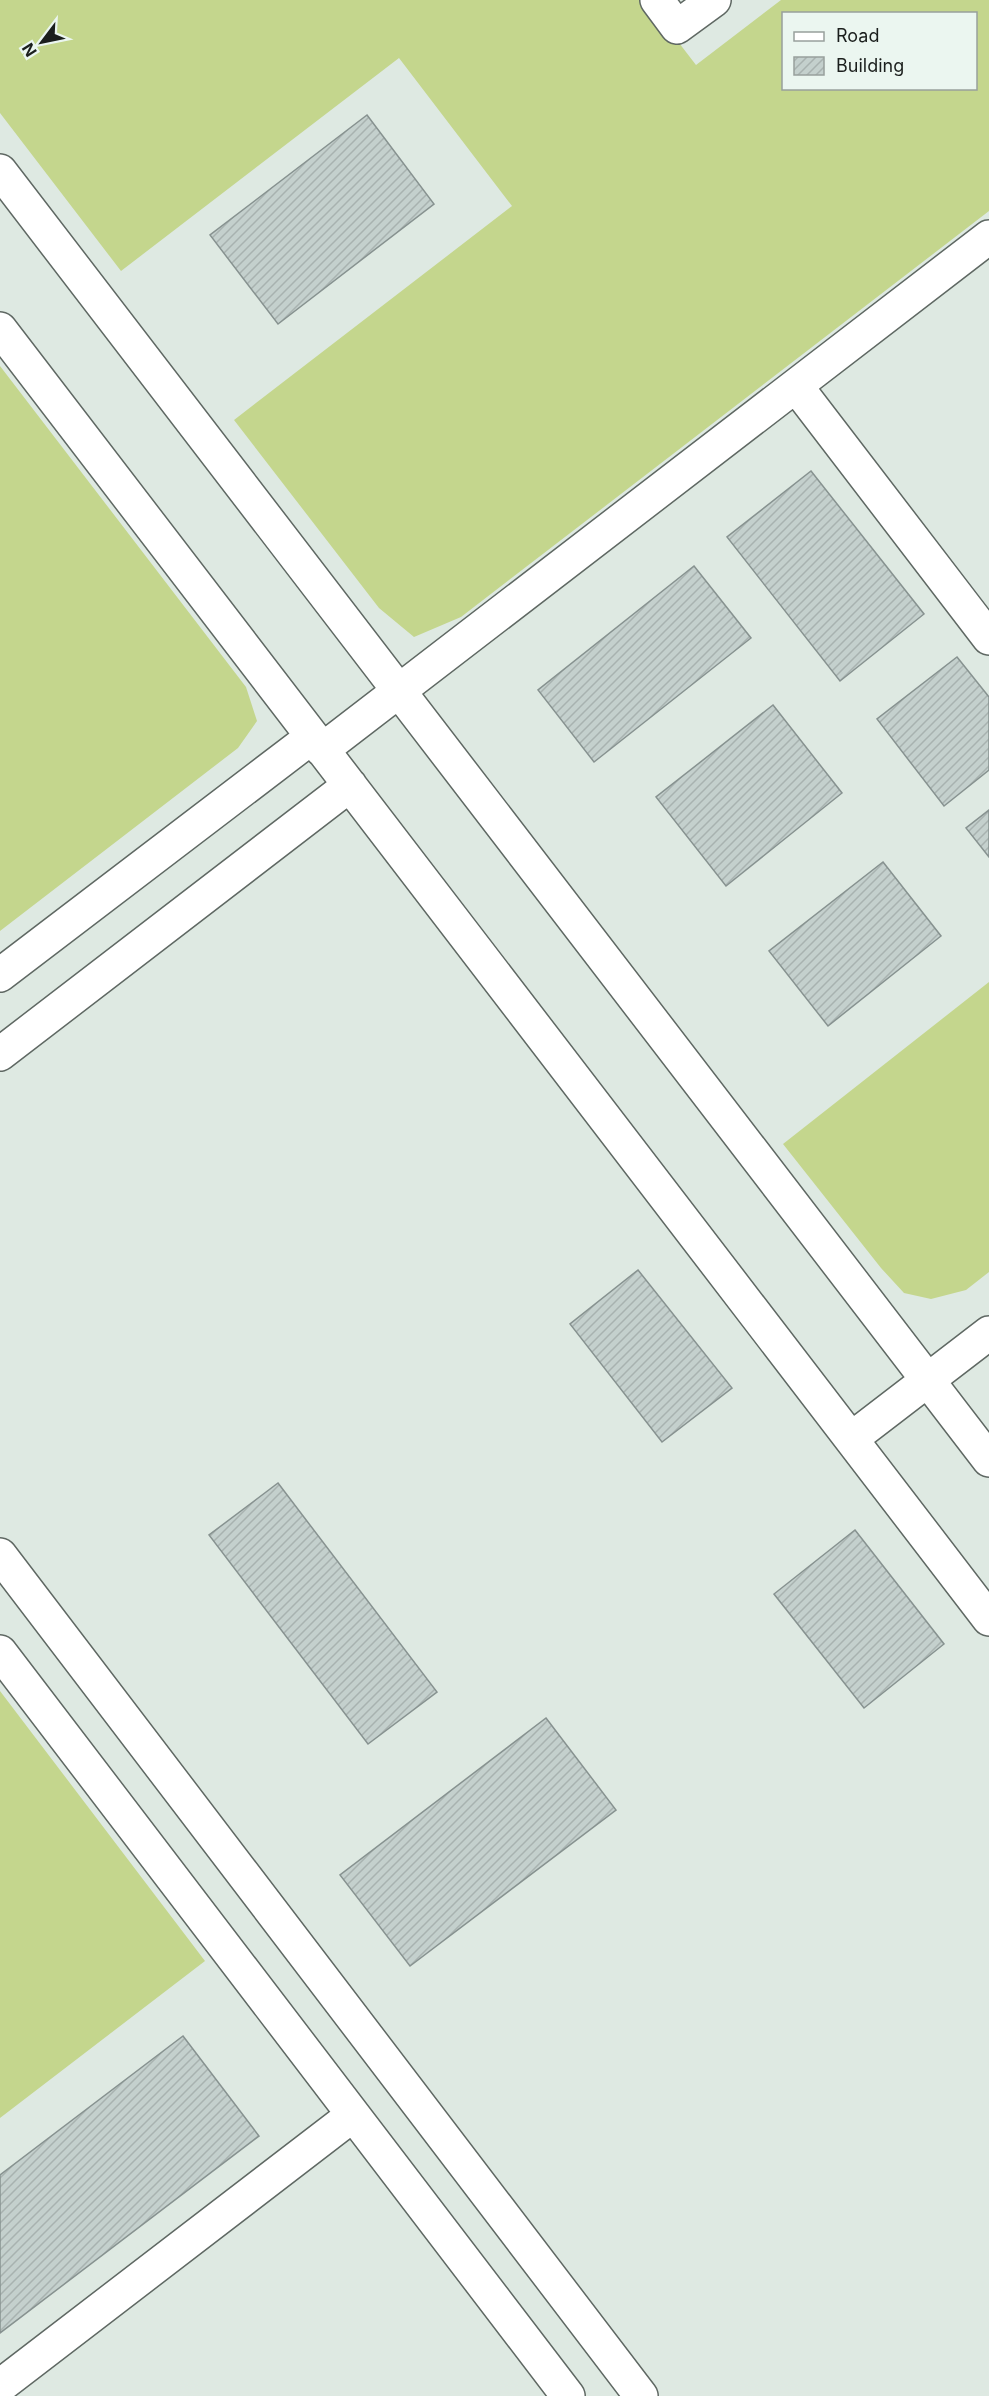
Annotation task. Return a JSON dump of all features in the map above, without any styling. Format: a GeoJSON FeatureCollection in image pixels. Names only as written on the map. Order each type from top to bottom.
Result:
{"type":"FeatureCollection","features":[{"type":"Feature","properties":{"kind":"street"},"geometry":{"type":"LineString","coordinates":[[657,0],[677,27],[714,0]]}},
{"type":"Feature","properties":{"kind":"street"},"geometry":{"type":"LineString","coordinates":[[0,171],[989,1460]]}},
{"type":"Feature","properties":{"kind":"street"},"geometry":{"type":"LineString","coordinates":[[0,975],[317,743],[399,691],[989,237]]}},
{"type":"Feature","properties":{"kind":"street"},"geometry":{"type":"LineString","coordinates":[[0,329],[989,1619]]}},
{"type":"Feature","properties":{"kind":"street"},"geometry":{"type":"LineString","coordinates":[[796,386],[989,638]]}},
{"type":"Feature","properties":{"kind":"street"},"geometry":{"type":"LineString","coordinates":[[0,1054],[350,785]]}},
{"type":"Feature","properties":{"kind":"street"},"geometry":{"type":"LineString","coordinates":[[851,1439],[989,1333]]}},
{"type":"Feature","properties":{"kind":"street"},"geometry":{"type":"LineString","coordinates":[[0,1555],[641,2396]]}},
{"type":"Feature","properties":{"kind":"street"},"geometry":{"type":"LineString","coordinates":[[0,1652],[568,2396]]}},
{"type":"Feature","properties":{"kind":"street"},"geometry":{"type":"LineString","coordinates":[[0,2386],[353,2115]]}},
{"type":"Feature","properties":{"kind":"green space"},"geometry":{"type":"Polygon","coordinates":[[[0,0],[646,0],[696,65],[781,0],[989,0],[989,211],[461,617],[414,637],[379,608],[234,420],[512,206],[399,58],[121,271],[0,113],[0,0]]]}},
{"type":"Feature","properties":{"kind":"green space"},"geometry":{"type":"Polygon","coordinates":[[[0,366],[246,687],[257,721],[238,748],[0,931],[0,366]]]}},
{"type":"Feature","properties":{"kind":"green space"},"geometry":{"type":"Polygon","coordinates":[[[989,982],[989,1272],[966,1290],[931,1299],[904,1293],[881,1268],[783,1144],[989,982]]]}},
{"type":"Feature","properties":{"kind":"green space"},"geometry":{"type":"Polygon","coordinates":[[[0,1691],[205,1961],[0,2118],[0,1691]]]}},
{"type":"Feature","properties":{"kind":"building"},"geometry":{"type":"Polygon","coordinates":[[[367,115],[434,204],[278,324],[210,235],[367,115]]]}},
{"type":"Feature","properties":{"kind":"building"},"geometry":{"type":"Polygon","coordinates":[[[811,471],[924,614],[840,681],[727,537],[811,471]]]}},
{"type":"Feature","properties":{"kind":"building"},"geometry":{"type":"Polygon","coordinates":[[[694,566],[751,638],[594,762],[538,690],[694,566]]]}},
{"type":"Feature","properties":{"kind":"building"},"geometry":{"type":"Polygon","coordinates":[[[957,657],[989,697],[989,770],[944,806],[877,719],[957,657]]]}},
{"type":"Feature","properties":{"kind":"building"},"geometry":{"type":"Polygon","coordinates":[[[773,705],[842,793],[726,886],[656,797],[773,705]]]}},
{"type":"Feature","properties":{"kind":"building"},"geometry":{"type":"Polygon","coordinates":[[[989,810],[989,857],[966,828],[989,810]]]}},
{"type":"Feature","properties":{"kind":"building"},"geometry":{"type":"Polygon","coordinates":[[[883,862],[941,936],[828,1026],[769,951],[883,862]]]}},
{"type":"Feature","properties":{"kind":"building"},"geometry":{"type":"Polygon","coordinates":[[[638,1270],[732,1388],[662,1442],[570,1324],[638,1270]]]}},
{"type":"Feature","properties":{"kind":"building"},"geometry":{"type":"Polygon","coordinates":[[[278,1483],[437,1692],[368,1744],[209,1535],[278,1483]]]}},
{"type":"Feature","properties":{"kind":"building"},"geometry":{"type":"Polygon","coordinates":[[[855,1530],[944,1644],[864,1708],[774,1594],[855,1530]]]}},
{"type":"Feature","properties":{"kind":"building"},"geometry":{"type":"Polygon","coordinates":[[[546,1718],[616,1810],[410,1966],[340,1875],[546,1718]]]}},
{"type":"Feature","properties":{"kind":"building"},"geometry":{"type":"Polygon","coordinates":[[[183,2036],[259,2136],[0,2333],[0,2175],[183,2036]]]}}]}
